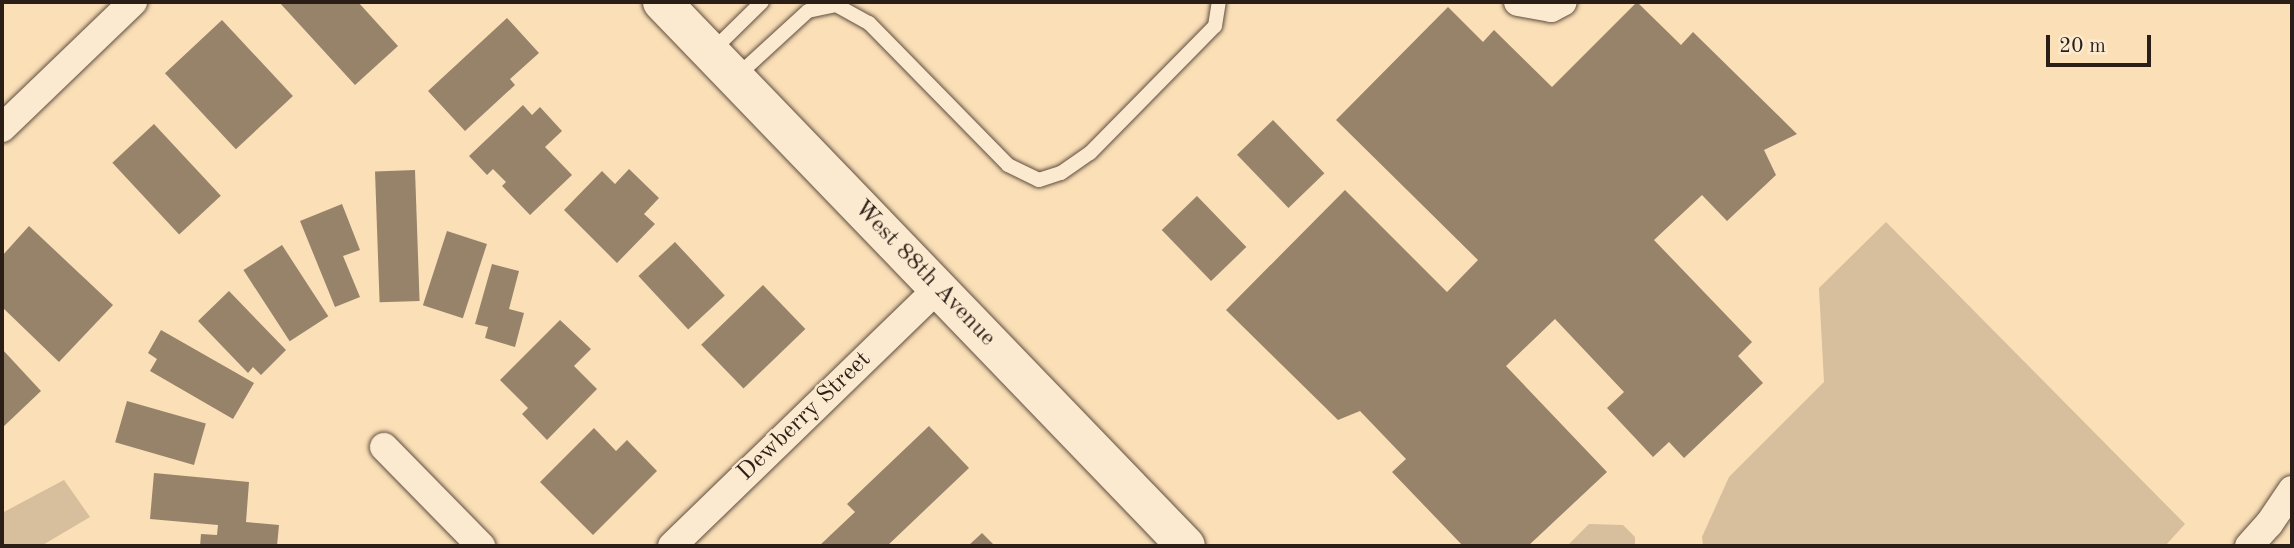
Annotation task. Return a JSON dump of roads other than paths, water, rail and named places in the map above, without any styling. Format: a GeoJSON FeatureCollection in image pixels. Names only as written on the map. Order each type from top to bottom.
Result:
{"type":"FeatureCollection","features":[{"type":"Feature","properties":{"kind":"street"},"geometry":{"type":"LineString","coordinates":[[2,128],[133,2]]}},
{"type":"Feature","properties":{"kind":"street","name":"West 88th Avenue"},"geometry":{"type":"LineString","coordinates":[[662,2],[732,65],[937,288],[1186,546]]}},
{"type":"Feature","properties":{"kind":"street"},"geometry":{"type":"LineString","coordinates":[[1518,2],[1551,8],[1563,2]]}},
{"type":"Feature","properties":{"kind":"street","name":"Dewberry Street"},"geometry":{"type":"LineString","coordinates":[[672,546],[937,288]]}},
{"type":"Feature","properties":{"kind":"street"},"geometry":{"type":"LineString","coordinates":[[384,447],[481,546]]}},
{"type":"Feature","properties":{"kind":"street"},"geometry":{"type":"LineString","coordinates":[[2249,546],[2269,524],[2292,490]]}},
{"type":"Feature","properties":{"kind":"lane"},"geometry":{"type":"LineString","coordinates":[[732,65],[762,2]]}},
{"type":"Feature","properties":{"kind":"lane"},"geometry":{"type":"LineString","coordinates":[[732,65],[777,40],[808,11],[836,5],[869,23],[1008,165],[1039,180],[1060,173],[1090,153],[1215,26],[1219,2]]}}]}
